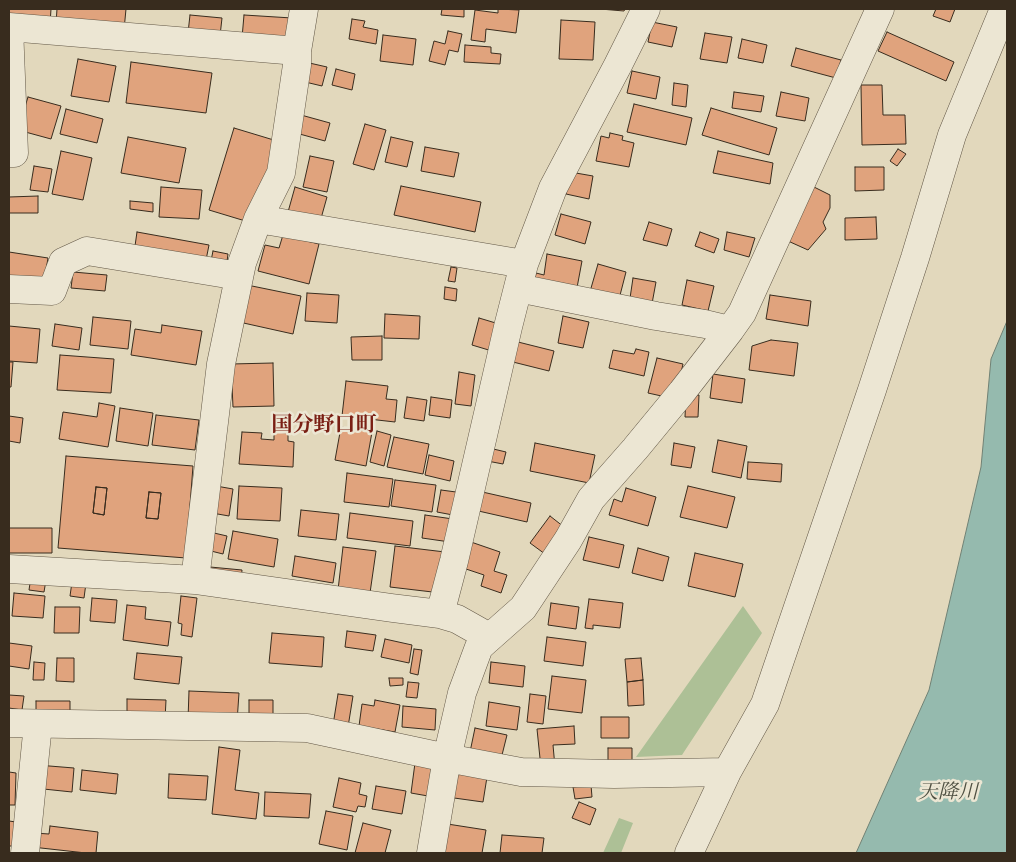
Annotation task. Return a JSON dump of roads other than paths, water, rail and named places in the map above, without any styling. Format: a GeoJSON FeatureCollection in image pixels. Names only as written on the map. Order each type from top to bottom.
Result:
{"type":"FeatureCollection","features":[{"type":"Feature","properties":{"kind":"street"},"geometry":{"type":"LineString","coordinates":[[195,580],[221,364],[242,263],[258,219],[281,173],[304,9]]}},
{"type":"Feature","properties":{"kind":"street"},"geometry":{"type":"LineString","coordinates":[[440,614],[521,276],[553,188],[646,9]]}},
{"type":"Feature","properties":{"kind":"street"},"geometry":{"type":"LineString","coordinates":[[432,853],[446,758],[462,693],[479,647],[523,608],[568,540],[591,499],[676,399],[742,312],[880,9]]}},
{"type":"Feature","properties":{"kind":"street"},"geometry":{"type":"LineString","coordinates":[[689,853],[727,772],[765,704],[872,390],[915,258],[952,135],[1004,9]]}},
{"type":"Feature","properties":{"kind":"street"},"geometry":{"type":"LineString","coordinates":[[9,153],[14,152],[9,27],[298,51]]}},
{"type":"Feature","properties":{"kind":"street"},"geometry":{"type":"LineString","coordinates":[[258,219],[521,276],[656,316],[730,330]]}},
{"type":"Feature","properties":{"kind":"street"},"geometry":{"type":"LineString","coordinates":[[9,289],[52,291],[63,262],[87,251],[239,276]]}},
{"type":"Feature","properties":{"kind":"street"},"geometry":{"type":"LineString","coordinates":[[9,569],[195,580],[440,614],[457,619],[489,637]]}},
{"type":"Feature","properties":{"kind":"street"},"geometry":{"type":"LineString","coordinates":[[9,723],[307,728],[521,772],[614,774],[727,772]]}},
{"type":"Feature","properties":{"kind":"street"},"geometry":{"type":"LineString","coordinates":[[24,853],[38,724]]}},
{"type":"Feature","properties":{"kind":"water","name":"天降川"},"geometry":{"type":"Polygon","coordinates":[[[1007,321],[1007,853],[856,853],[929,690],[981,467],[991,359],[1007,321]]]}},
{"type":"Feature","properties":{"kind":"district","name":"国分野口町"},"geometry":{"type":"Point","coordinates":[324,426]}}]}
